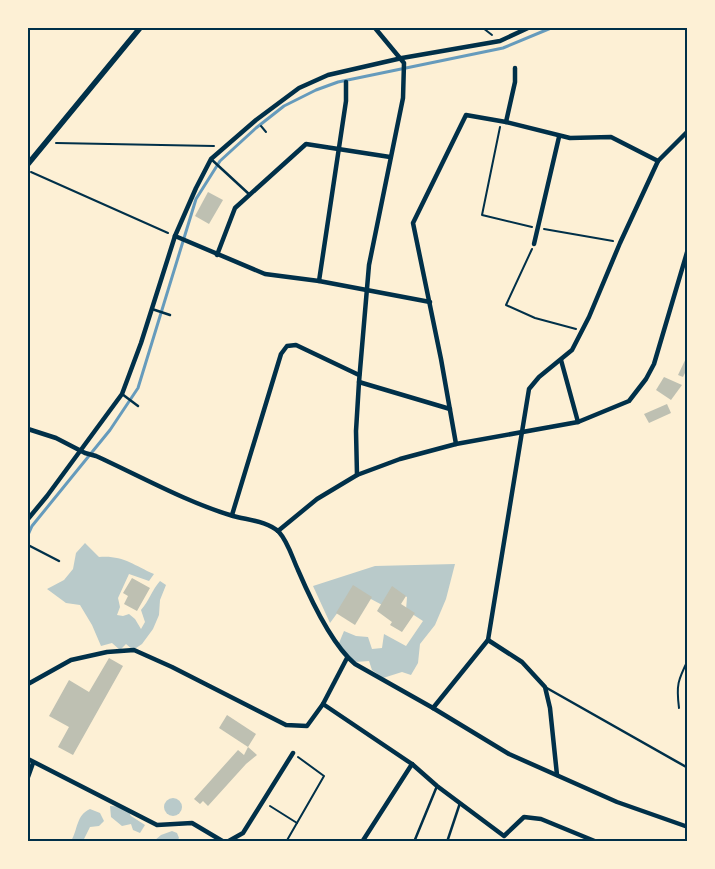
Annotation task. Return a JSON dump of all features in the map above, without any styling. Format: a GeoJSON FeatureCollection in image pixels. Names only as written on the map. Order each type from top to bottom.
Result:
{"type":"FeatureCollection","features":[{"type":"Feature","properties":{"kind":"street"},"geometry":{"type":"LineString","coordinates":[[28,164],[140,28]]}},
{"type":"Feature","properties":{"kind":"street"},"geometry":{"type":"LineString","coordinates":[[357,475],[358,382],[369,266],[403,98],[405,74],[403,61],[375,28]]}},
{"type":"Feature","properties":{"kind":"street"},"geometry":{"type":"LineString","coordinates":[[28,519],[124,396],[154,309],[175,236],[202,173],[211,159],[256,120],[299,88],[328,75],[500,41],[528,28]]}},
{"type":"Feature","properties":{"kind":"street"},"geometry":{"type":"LineString","coordinates":[[504,122],[515,82],[515,68]]}},
{"type":"Feature","properties":{"kind":"street"},"geometry":{"type":"LineString","coordinates":[[319,281],[346,100],[346,82]]}},
{"type":"Feature","properties":{"kind":"street"},"geometry":{"type":"LineString","coordinates":[[456,444],[430,302],[413,223],[466,115],[504,122],[559,137],[611,137],[658,161]]}},
{"type":"Feature","properties":{"kind":"street"},"geometry":{"type":"LineString","coordinates":[[433,708],[488,640],[529,389],[539,377],[572,350],[583,331],[620,242],[658,161],[688,131]]}},
{"type":"Feature","properties":{"kind":"street"},"geometry":{"type":"LineString","coordinates":[[534,244],[559,137]]}},
{"type":"Feature","properties":{"kind":"street"},"geometry":{"type":"LineString","coordinates":[[217,255],[234,208],[306,144],[390,157]]}},
{"type":"Feature","properties":{"kind":"street"},"geometry":{"type":"LineString","coordinates":[[175,236],[265,274],[319,281],[430,302]]}},
{"type":"Feature","properties":{"kind":"street"},"geometry":{"type":"LineString","coordinates":[[278,531],[317,499],[357,475],[400,459],[456,444],[578,422],[629,401],[646,380],[654,364],[688,249]]}},
{"type":"Feature","properties":{"kind":"street"},"geometry":{"type":"LineString","coordinates":[[232,515],[281,354],[288,346],[296,345],[359,374]]}},
{"type":"Feature","properties":{"kind":"street"},"geometry":{"type":"LineString","coordinates":[[561,360],[578,422]]}},
{"type":"Feature","properties":{"kind":"street"},"geometry":{"type":"LineString","coordinates":[[358,382],[450,409]]}},
{"type":"Feature","properties":{"kind":"street"},"geometry":{"type":"LineString","coordinates":[[28,429],[56,438],[82,452],[96,456],[192,501],[264,524],[278,531],[287,545],[307,592],[336,644],[347,658],[355,664],[509,754],[617,802],[688,827]]}},
{"type":"Feature","properties":{"kind":"street"},"geometry":{"type":"LineString","coordinates":[[488,640],[522,662],[545,687],[550,708],[557,775]]}},
{"type":"Feature","properties":{"kind":"street"},"geometry":{"type":"LineString","coordinates":[[28,684],[71,660],[107,652],[134,650],[172,667],[286,725],[307,726],[323,704],[347,658]]}},
{"type":"Feature","properties":{"kind":"street"},"geometry":{"type":"LineString","coordinates":[[323,704],[412,764],[504,839],[524,818],[541,820],[597,842]]}},
{"type":"Feature","properties":{"kind":"street"},"geometry":{"type":"LineString","coordinates":[[28,759],[157,825],[192,823],[226,842],[243,833],[293,754]]}},
{"type":"Feature","properties":{"kind":"street"},"geometry":{"type":"LineString","coordinates":[[28,777],[33,763]]}},
{"type":"Feature","properties":{"kind":"street"},"geometry":{"type":"LineString","coordinates":[[362,842],[412,764]]}},
{"type":"Feature","properties":{"kind":"lane"},"geometry":{"type":"LineString","coordinates":[[211,159],[250,195]]}},
{"type":"Feature","properties":{"kind":"lane"},"geometry":{"type":"LineString","coordinates":[[154,309],[170,315]]}},
{"type":"Feature","properties":{"kind":"lane"},"geometry":{"type":"LineString","coordinates":[[124,396],[138,406]]}},
{"type":"Feature","properties":{"kind":"lane"},"geometry":{"type":"LineString","coordinates":[[28,545],[59,561]]}},
{"type":"Feature","properties":{"kind":"lane"},"geometry":{"type":"LineString","coordinates":[[545,687],[688,768]]}},
{"type":"Feature","properties":{"kind":"lane"},"geometry":{"type":"LineString","coordinates":[[414,842],[437,786]]}},
{"type":"Feature","properties":{"kind":"lane"},"geometry":{"type":"LineString","coordinates":[[447,842],[460,803]]}},
{"type":"Feature","properties":{"kind":"path"},"geometry":{"type":"LineString","coordinates":[[504,122],[482,215],[538,228],[620,242]]}},
{"type":"Feature","properties":{"kind":"path"},"geometry":{"type":"LineString","coordinates":[[44,143],[225,146]]}},
{"type":"Feature","properties":{"kind":"path"},"geometry":{"type":"LineString","coordinates":[[28,170],[175,236]]}},
{"type":"Feature","properties":{"kind":"path"},"geometry":{"type":"LineString","coordinates":[[534,244],[506,305],[535,318],[583,331]]}},
{"type":"Feature","properties":{"kind":"path"},"geometry":{"type":"LineString","coordinates":[[679,708],[676,691],[679,677],[688,660]]}},
{"type":"Feature","properties":{"kind":"path"},"geometry":{"type":"LineString","coordinates":[[286,842],[324,776],[293,754]]}},
{"type":"Feature","properties":{"kind":"path"},"geometry":{"type":"LineString","coordinates":[[263,801],[297,823]]}},
{"type":"Feature","properties":{"kind":"shaded area"},"geometry":{"type":"Polygon","coordinates":[[[85,543],[99,557],[121,559],[154,574],[149,581],[129,574],[118,598],[120,607],[117,615],[129,614],[135,619],[141,629],[145,622],[141,610],[160,581],[166,585],[160,600],[159,615],[153,629],[142,644],[133,650],[126,644],[120,650],[112,643],[101,646],[92,625],[80,605],[66,603],[47,589],[64,580],[73,569],[76,553],[85,543]]]}},
{"type":"Feature","properties":{"kind":"shaded area"},"geometry":{"type":"Polygon","coordinates":[[[455,564],[446,599],[435,625],[420,644],[418,663],[411,675],[402,672],[383,678],[372,670],[369,661],[355,662],[343,655],[339,643],[344,631],[356,636],[368,637],[372,649],[382,648],[384,634],[406,646],[423,621],[406,610],[407,597],[399,593],[386,607],[354,590],[330,623],[313,586],[375,566],[455,564]]]}},
{"type":"Feature","properties":{"kind":"shaded area"},"geometry":{"type":"Polygon","coordinates":[[[173,798],[179,801],[182,807],[179,813],[173,816],[167,813],[164,807],[167,801],[173,798]]]}},
{"type":"Feature","properties":{"kind":"shaded area"},"geometry":{"type":"Polygon","coordinates":[[[110,806],[126,807],[131,816],[145,825],[140,833],[133,830],[131,824],[122,826],[111,817],[110,806]]]}},
{"type":"Feature","properties":{"kind":"shaded area"},"geometry":{"type":"Polygon","coordinates":[[[90,809],[100,813],[104,821],[99,826],[90,827],[83,841],[71,841],[82,815],[90,809]]]}},
{"type":"Feature","properties":{"kind":"shaded area"},"geometry":{"type":"Polygon","coordinates":[[[172,831],[177,833],[179,838],[177,841],[154,841],[161,835],[172,831]]]}},
{"type":"Feature","properties":{"kind":"building"},"geometry":{"type":"Polygon","coordinates":[[[208,192],[223,200],[209,224],[195,216],[208,192]]]}},
{"type":"Feature","properties":{"kind":"building"},"geometry":{"type":"Polygon","coordinates":[[[688,354],[688,367],[683,377],[678,375],[688,354]]]}},
{"type":"Feature","properties":{"kind":"building"},"geometry":{"type":"Polygon","coordinates":[[[664,377],[682,385],[671,400],[656,390],[664,377]]]}},
{"type":"Feature","properties":{"kind":"building"},"geometry":{"type":"Polygon","coordinates":[[[667,404],[671,413],[649,423],[644,414],[667,404]]]}},
{"type":"Feature","properties":{"kind":"building"},"geometry":{"type":"Polygon","coordinates":[[[132,578],[150,588],[137,611],[124,604],[128,596],[123,593],[132,578]]]}},
{"type":"Feature","properties":{"kind":"building"},"geometry":{"type":"Polygon","coordinates":[[[353,585],[372,597],[355,625],[336,613],[353,585]]]}},
{"type":"Feature","properties":{"kind":"building"},"geometry":{"type":"Polygon","coordinates":[[[392,586],[406,596],[401,604],[415,613],[402,632],[390,625],[392,622],[377,611],[392,586]]]}},
{"type":"Feature","properties":{"kind":"building"},"geometry":{"type":"Polygon","coordinates":[[[109,658],[123,666],[73,755],[58,747],[69,727],[49,716],[69,680],[89,692],[109,658]]]}},
{"type":"Feature","properties":{"kind":"building"},"geometry":{"type":"Polygon","coordinates":[[[227,715],[256,734],[248,747],[219,728],[227,715]]]}},
{"type":"Feature","properties":{"kind":"building"},"geometry":{"type":"Polygon","coordinates":[[[248,747],[257,755],[246,764],[208,806],[203,801],[200,804],[194,799],[238,750],[244,755],[248,747]]]}},
{"type":"Feature","properties":{"kind":"waterway"},"geometry":{"type":"LineString","coordinates":[[28,535],[32,526],[110,430],[138,388],[196,199],[220,161],[256,128],[284,106],[316,90],[338,82],[503,48],[551,28]]}}]}
